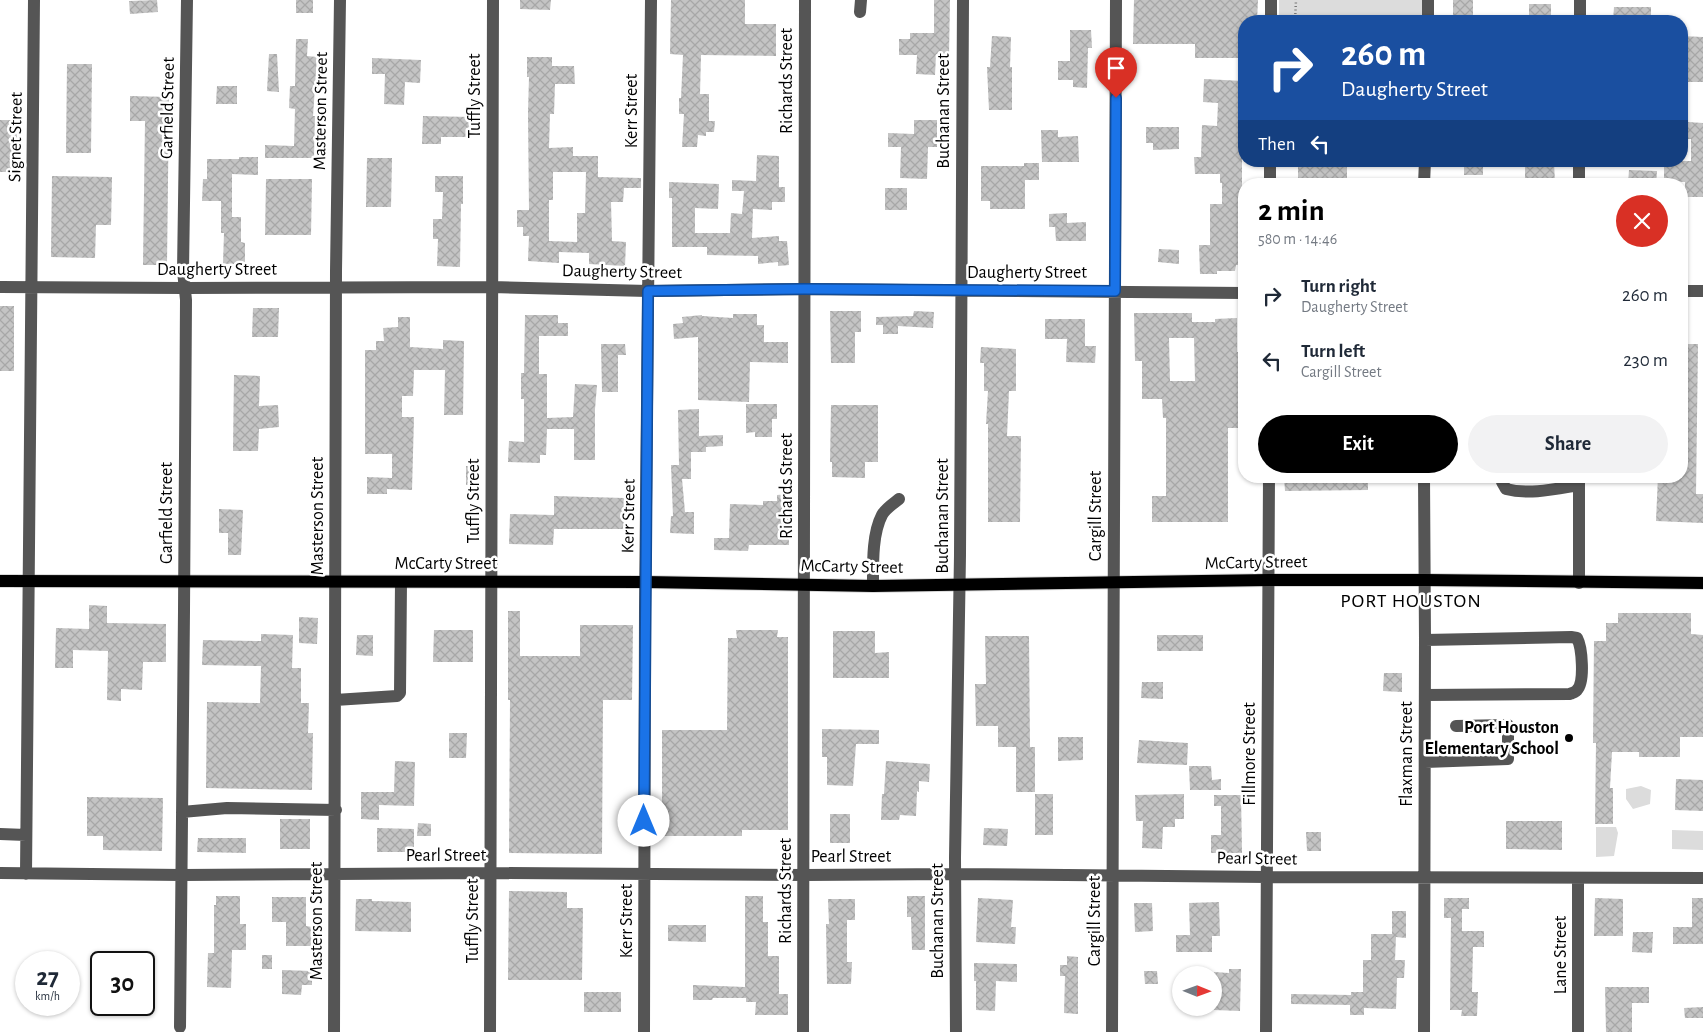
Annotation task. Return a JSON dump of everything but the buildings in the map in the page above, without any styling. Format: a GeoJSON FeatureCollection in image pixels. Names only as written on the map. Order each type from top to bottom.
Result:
{"type":"FeatureCollection","features":[{"type":"Feature","properties":{"kind":"main road","name":"McCarty Street"},"geometry":{"type":"LineString","coordinates":[[0,581],[491,581],[873,586],[1268,580],[1703,583]]}},
{"type":"Feature","properties":{"kind":"street","name":"Signet Street"},"geometry":{"type":"LineString","coordinates":[[26,874],[34,0]]}},
{"type":"Feature","properties":{"kind":"street","name":"Garfield Street"},"geometry":{"type":"LineString","coordinates":[[180,1027],[187,0]]}},
{"type":"Feature","properties":{"kind":"street","name":"Masterson Street"},"geometry":{"type":"LineString","coordinates":[[334,1032],[336,287],[340,0]]}},
{"type":"Feature","properties":{"kind":"street","name":"Tuffly Street"},"geometry":{"type":"LineString","coordinates":[[490,1032],[493,0]]}},
{"type":"Feature","properties":{"kind":"street","name":"Kerr Street"},"geometry":{"type":"LineString","coordinates":[[644,1032],[645,582],[651,0]]}},
{"type":"Feature","properties":{"kind":"street","name":"Richards Street"},"geometry":{"type":"LineString","coordinates":[[802,1032],[805,584],[805,0]]}},
{"type":"Feature","properties":{"kind":"street","name":"Buchanan Street"},"geometry":{"type":"LineString","coordinates":[[956,1032],[955,874],[960,585],[962,0]]}},
{"type":"Feature","properties":{"kind":"street","name":"Cargill Street"},"geometry":{"type":"LineString","coordinates":[[1112,1032],[1116,0]]}},
{"type":"Feature","properties":{"kind":"street"},"geometry":{"type":"LineString","coordinates":[[1271,0],[1271,15]]}},
{"type":"Feature","properties":{"kind":"street"},"geometry":{"type":"LineString","coordinates":[[1428,0],[1428,15]]}},
{"type":"Feature","properties":{"kind":"street"},"geometry":{"type":"LineString","coordinates":[[1580,0],[1580,15]]}},
{"type":"Feature","properties":{"kind":"street","name":"Daugherty Street"},"geometry":{"type":"LineString","coordinates":[[0,287],[492,287],[648,291],[804,289],[1238,293]]}},
{"type":"Feature","properties":{"kind":"street"},"geometry":{"type":"LineString","coordinates":[[1688,291],[1703,291]]}},
{"type":"Feature","properties":{"kind":"street","name":"Fillmore Street"},"geometry":{"type":"LineString","coordinates":[[1266,1032],[1270,483]]}},
{"type":"Feature","properties":{"kind":"street","name":"Flaxman Street"},"geometry":{"type":"LineString","coordinates":[[1424,483],[1424,1032]]}},
{"type":"Feature","properties":{"kind":"street"},"geometry":{"type":"LineString","coordinates":[[1503,483],[1506,489],[1514,491],[1551,490],[1573,483]]}},
{"type":"Feature","properties":{"kind":"street"},"geometry":{"type":"LineString","coordinates":[[1579,483],[1579,583]]}},
{"type":"Feature","properties":{"kind":"street"},"geometry":{"type":"LineString","coordinates":[[873,586],[873,554],[878,524],[882,513],[899,499]]}},
{"type":"Feature","properties":{"kind":"street"},"geometry":{"type":"LineString","coordinates":[[334,700],[398,696],[400,693],[401,582]]}},
{"type":"Feature","properties":{"kind":"street"},"geometry":{"type":"LineString","coordinates":[[1425,640],[1577,638],[1581,644],[1582,676],[1577,691],[1570,694],[1425,695]]}},
{"type":"Feature","properties":{"kind":"street"},"geometry":{"type":"LineString","coordinates":[[1425,762],[1508,759],[1508,725],[1456,726]]}},
{"type":"Feature","properties":{"kind":"street"},"geometry":{"type":"LineString","coordinates":[[182,812],[237,808],[336,810]]}},
{"type":"Feature","properties":{"kind":"street"},"geometry":{"type":"LineString","coordinates":[[0,834],[26,835]]}},
{"type":"Feature","properties":{"kind":"street","name":"Pearl Street"},"geometry":{"type":"LineString","coordinates":[[0,873],[182,875],[335,873],[644,875],[955,874],[1703,878]]}},
{"type":"Feature","properties":{"kind":"street","name":"Lane Street"},"geometry":{"type":"LineString","coordinates":[[1578,878],[1578,1032]]}},
{"type":"Feature","properties":{"kind":"path"},"geometry":{"type":"LineString","coordinates":[[1295,15],[1296,0]]}},
{"type":"Feature","properties":{"kind":"shaded area"},"geometry":{"type":"Polygon","coordinates":[[[1279,0],[1422,0],[1422,15],[1279,15],[1279,0]]]}},
{"type":"Feature","properties":{"kind":"shaded area"},"geometry":{"type":"Polygon","coordinates":[[[1641,786],[1651,790],[1650,804],[1633,809],[1626,799],[1626,789],[1641,786]]]}},
{"type":"Feature","properties":{"kind":"shaded area"},"geometry":{"type":"Polygon","coordinates":[[[1596,827],[1616,827],[1618,833],[1614,856],[1596,857],[1596,827]]]}},
{"type":"Feature","properties":{"kind":"shaded area"},"geometry":{"type":"Polygon","coordinates":[[[1672,830],[1703,831],[1703,850],[1672,849],[1672,830]]]}},
{"type":"Feature","properties":{"kind":"place","name":"Port Houston Elementary School"},"geometry":{"type":"Point","coordinates":[1569,738]}},
{"type":"Feature","properties":{"kind":"district","name":"PORT HOUSTON"},"geometry":{"type":"Point","coordinates":[1411,601]}},
{"type":"Feature","properties":{"kind":"route"},"geometry":{"type":"LineString","coordinates":[[644,821],[648,291],[804,289],[1115,291],[1116,98]]}}]}
